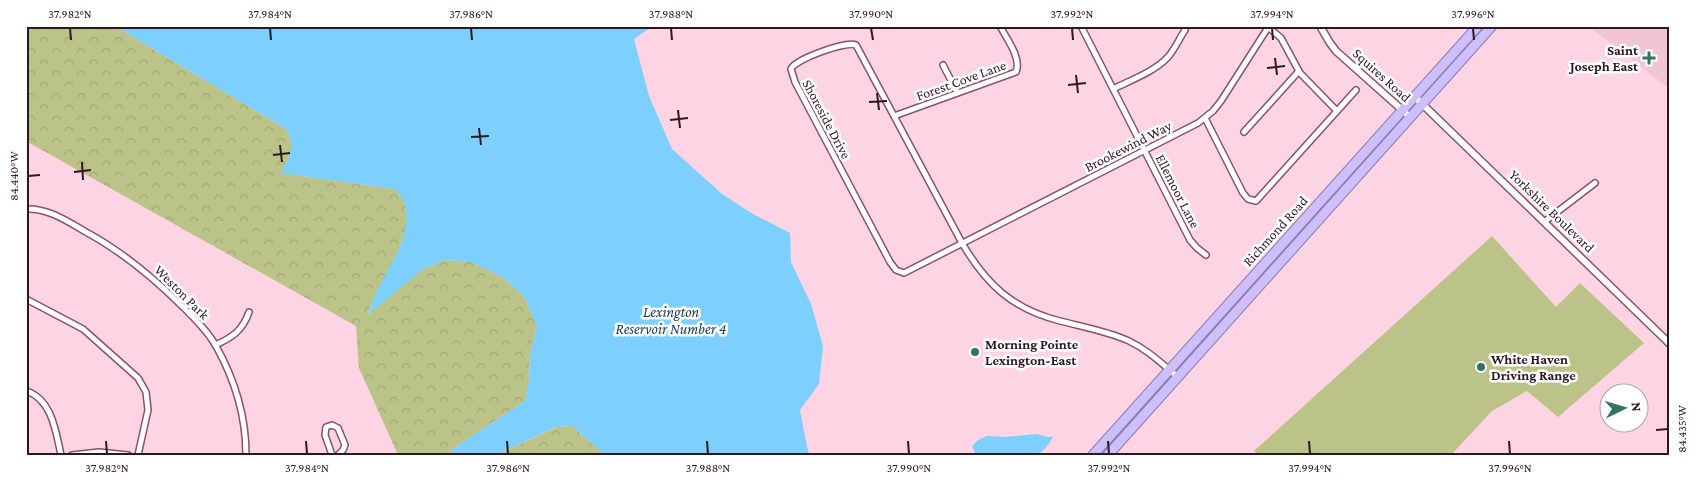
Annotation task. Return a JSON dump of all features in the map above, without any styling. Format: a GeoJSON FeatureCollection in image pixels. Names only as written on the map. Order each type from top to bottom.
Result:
{"type":"FeatureCollection","features":[{"type":"Feature","properties":{"kind":"highway","name":"Richmond Road"},"geometry":{"type":"LineString","coordinates":[[1108,455],[1407,114],[1478,26]]}},
{"type":"Feature","properties":{"kind":"highway","name":"Richmond Road"},"geometry":{"type":"LineString","coordinates":[[1419,100],[1492,26]]}},
{"type":"Feature","properties":{"kind":"highway","name":"Richmond Road"},"geometry":{"type":"LineString","coordinates":[[1094,455],[1407,114]]}},
{"type":"Feature","properties":{"kind":"street","name":"Forest Cove Lane"},"geometry":{"type":"LineString","coordinates":[[894,116],[1016,72],[1018,67],[1016,60],[1000,26]]}},
{"type":"Feature","properties":{"kind":"street","name":"Ellemoor Lane"},"geometry":{"type":"LineString","coordinates":[[1082,26],[1190,240],[1206,255]]}},
{"type":"Feature","properties":{"kind":"street"},"geometry":{"type":"LineString","coordinates":[[1268,26],[1281,38],[1299,71],[1337,111]]}},
{"type":"Feature","properties":{"kind":"street","name":"Brookewind Way"},"geometry":{"type":"LineString","coordinates":[[962,243],[1204,118],[1213,111],[1221,100],[1268,26]]}},
{"type":"Feature","properties":{"kind":"street","name":"Squires Road"},"geometry":{"type":"LineString","coordinates":[[1320,26],[1336,50],[1407,114]]}},
{"type":"Feature","properties":{"kind":"street"},"geometry":{"type":"LineString","coordinates":[[1114,89],[1164,61],[1172,52],[1185,30]]}},
{"type":"Feature","properties":{"kind":"street","name":"Shoreside Drive"},"geometry":{"type":"LineString","coordinates":[[962,243],[904,273],[896,270],[795,82],[791,74],[792,66],[797,62],[842,45],[854,44],[858,48],[962,243],[976,266],[988,280],[1015,303],[1050,319],[1109,333],[1131,342],[1149,353],[1178,377]]}},
{"type":"Feature","properties":{"kind":"street"},"geometry":{"type":"LineString","coordinates":[[944,65],[957,92]]}},
{"type":"Feature","properties":{"kind":"street"},"geometry":{"type":"LineString","coordinates":[[1244,132],[1299,71]]}},
{"type":"Feature","properties":{"kind":"street"},"geometry":{"type":"LineString","coordinates":[[1204,118],[1243,193],[1248,199],[1256,202],[1356,90]]}},
{"type":"Feature","properties":{"kind":"street","name":"Yorkshire Boulevard"},"geometry":{"type":"LineString","coordinates":[[1419,100],[1670,344]]}},
{"type":"Feature","properties":{"kind":"street"},"geometry":{"type":"LineString","coordinates":[[1544,222],[1596,184]]}},
{"type":"Feature","properties":{"kind":"street","name":"Weston Park"},"geometry":{"type":"LineString","coordinates":[[26,209],[47,211],[101,240],[130,259],[164,288],[190,314],[215,345],[234,384],[246,434],[246,455]]}},
{"type":"Feature","properties":{"kind":"street"},"geometry":{"type":"LineString","coordinates":[[26,299],[83,329],[138,378],[146,392],[148,410],[138,455]]}},
{"type":"Feature","properties":{"kind":"street"},"geometry":{"type":"LineString","coordinates":[[215,345],[234,336],[246,322],[249,312]]}},
{"type":"Feature","properties":{"kind":"street"},"geometry":{"type":"LineString","coordinates":[[26,391],[32,392],[42,401],[50,414],[61,455]]}},
{"type":"Feature","properties":{"kind":"street"},"geometry":{"type":"LineString","coordinates":[[332,455],[325,435],[326,427],[332,425],[338,428],[345,445],[338,455]]}},
{"type":"Feature","properties":{"kind":"street"},"geometry":{"type":"LineString","coordinates":[[72,455],[99,452],[128,455]]}},
{"type":"Feature","properties":{"kind":"shaded area","name":"Saint Joseph East"},"geometry":{"type":"Polygon","coordinates":[[[1588,26],[1670,26],[1670,89],[1588,26]]]}},
{"type":"Feature","properties":{"kind":"green space"},"geometry":{"type":"Polygon","coordinates":[[[26,26],[115,26],[286,129],[291,142],[291,152],[281,173],[395,189],[405,202],[406,230],[395,259],[368,314],[423,269],[446,260],[471,262],[504,278],[525,298],[537,326],[530,355],[529,381],[525,401],[451,450],[451,455],[398,455],[359,368],[356,326],[26,141],[26,26]]]}},
{"type":"Feature","properties":{"kind":"green space","name":"White Haven Driving Range"},"geometry":{"type":"Polygon","coordinates":[[[1492,236],[1556,307],[1580,283],[1644,343],[1558,417],[1527,391],[1492,411],[1451,455],[1258,455],[1254,451],[1492,236]]]}},
{"type":"Feature","properties":{"kind":"green space"},"geometry":{"type":"Polygon","coordinates":[[[572,426],[605,455],[496,455],[557,427],[572,426]]]}},
{"type":"Feature","properties":{"kind":"water","name":"Lexington Reservoir Number 4"},"geometry":{"type":"Polygon","coordinates":[[[115,26],[653,26],[634,39],[649,96],[672,149],[722,194],[753,214],[790,233],[791,262],[811,304],[823,346],[819,384],[800,410],[810,455],[605,455],[572,426],[556,427],[496,455],[451,455],[451,450],[525,401],[529,381],[530,355],[537,326],[525,298],[504,278],[471,262],[446,260],[423,269],[368,315],[374,297],[402,243],[407,219],[404,201],[395,189],[280,173],[287,162],[291,147],[291,141],[286,129],[115,26]]]}},
{"type":"Feature","properties":{"kind":"water"},"geometry":{"type":"Polygon","coordinates":[[[1036,434],[1053,436],[1045,449],[1033,455],[976,455],[972,446],[978,440],[987,436],[1004,437],[1036,434]]]}},
{"type":"Feature","properties":{"kind":"place","name":"Saint Joseph East"},"geometry":{"type":"Point","coordinates":[1649,58]}},
{"type":"Feature","properties":{"kind":"place","name":"Morning Pointe Lexington-East"},"geometry":{"type":"Point","coordinates":[975,352]}},
{"type":"Feature","properties":{"kind":"place","name":"White Haven Driving Range"},"geometry":{"type":"Point","coordinates":[1481,367]}}]}
